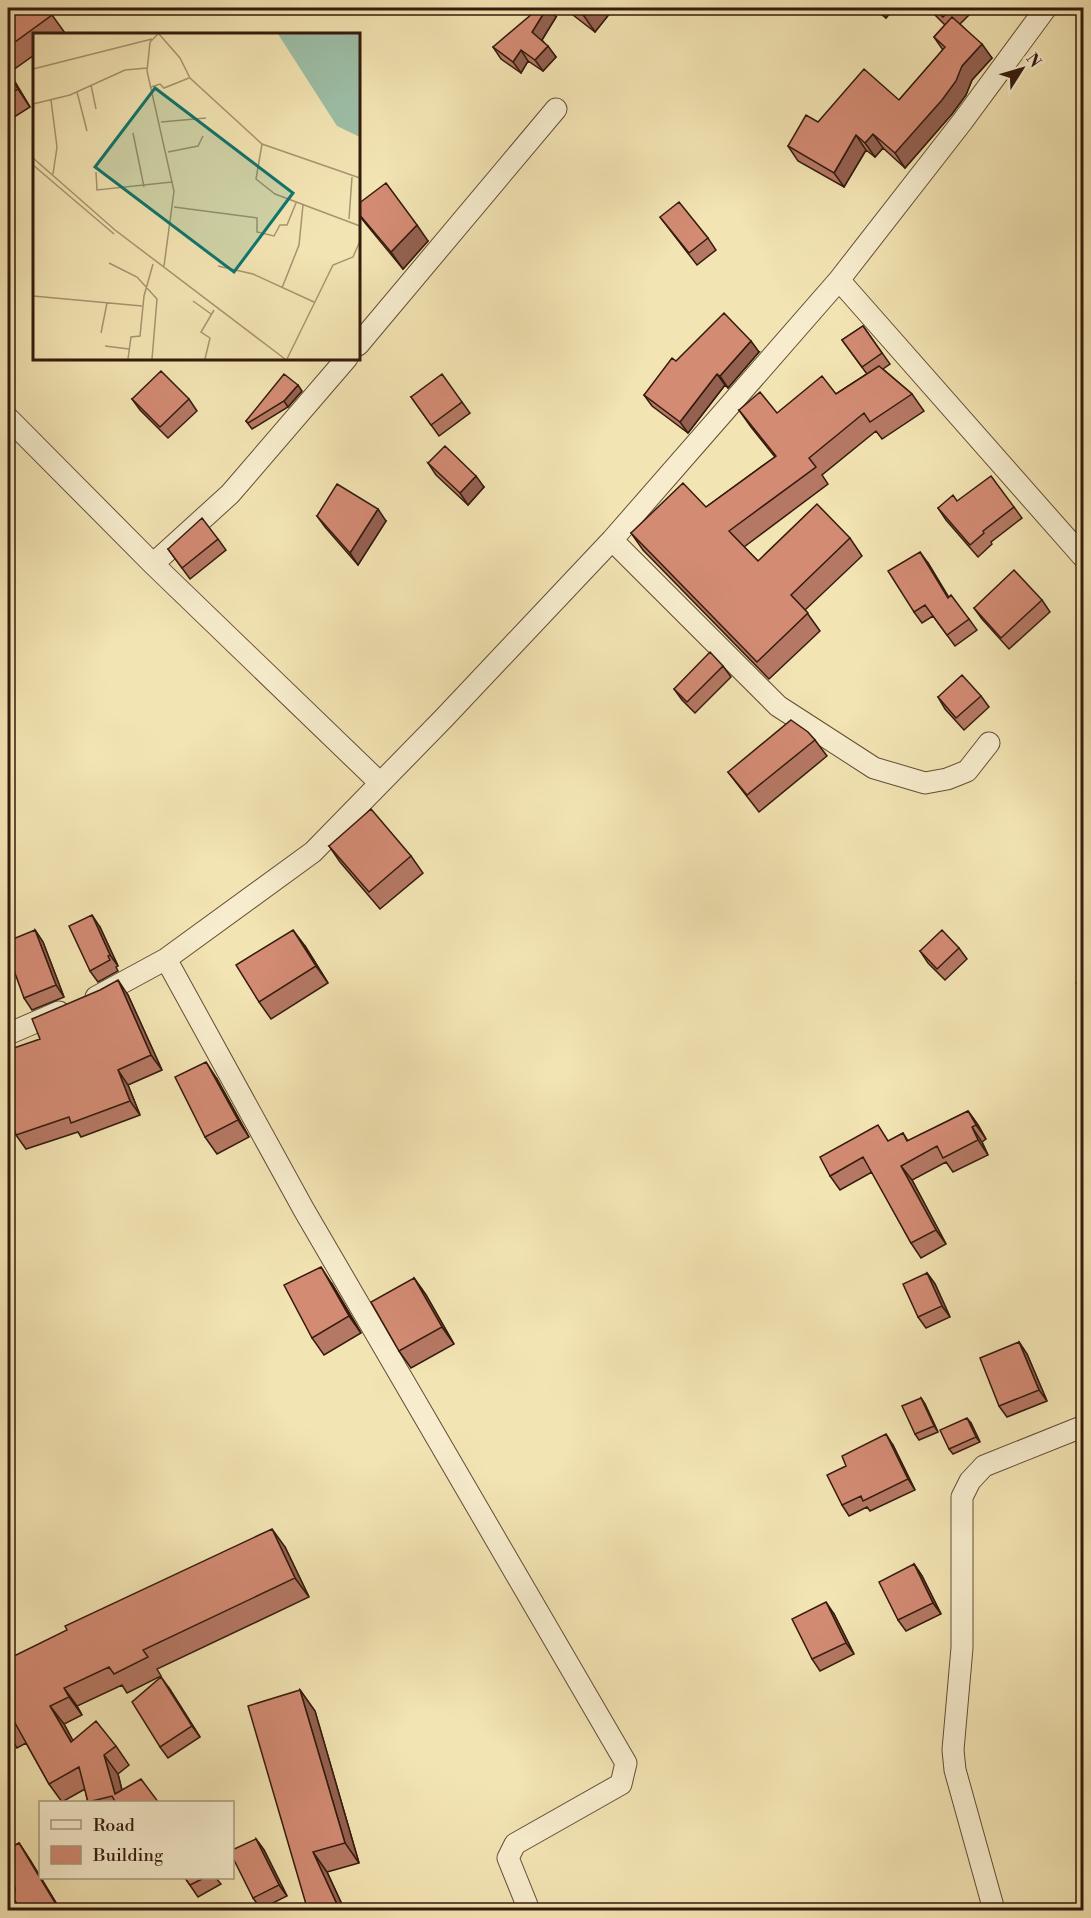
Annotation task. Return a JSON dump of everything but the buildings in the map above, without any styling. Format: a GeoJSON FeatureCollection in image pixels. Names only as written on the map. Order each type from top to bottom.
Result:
{"type":"FeatureCollection","features":[{"type":"Feature","properties":{"kind":"street"},"geometry":{"type":"LineString","coordinates":[[8,1035],[105,993],[166,959],[313,852],[444,718],[612,540],[839,280],[962,122],[1046,8]]}},
{"type":"Feature","properties":{"kind":"street"},"geometry":{"type":"LineString","coordinates":[[360,343],[556,109]]}},
{"type":"Feature","properties":{"kind":"street"},"geometry":{"type":"LineString","coordinates":[[839,280],[1083,558]]}},
{"type":"Feature","properties":{"kind":"street"},"geometry":{"type":"LineString","coordinates":[[153,564],[230,494],[345,360]]}},
{"type":"Feature","properties":{"kind":"street"},"geometry":{"type":"LineString","coordinates":[[8,418],[153,564],[379,782]]}},
{"type":"Feature","properties":{"kind":"street"},"geometry":{"type":"LineString","coordinates":[[612,540],[778,706],[873,768],[926,783],[947,779],[967,771],[989,743]]}},
{"type":"Feature","properties":{"kind":"street"},"geometry":{"type":"LineString","coordinates":[[166,959],[304,1210],[626,1763],[621,1784],[514,1844],[508,1858],[529,1911]]}},
{"type":"Feature","properties":{"kind":"street"},"geometry":{"type":"LineString","coordinates":[[994,1911],[955,1770],[953,1750],[963,1648],[962,1497],[970,1481],[984,1466],[1083,1426]]}},
{"type":"Feature","properties":{"kind":"street"},"geometry":{"type":"LineString","coordinates":[[8,1896],[15,1911]]}}]}
